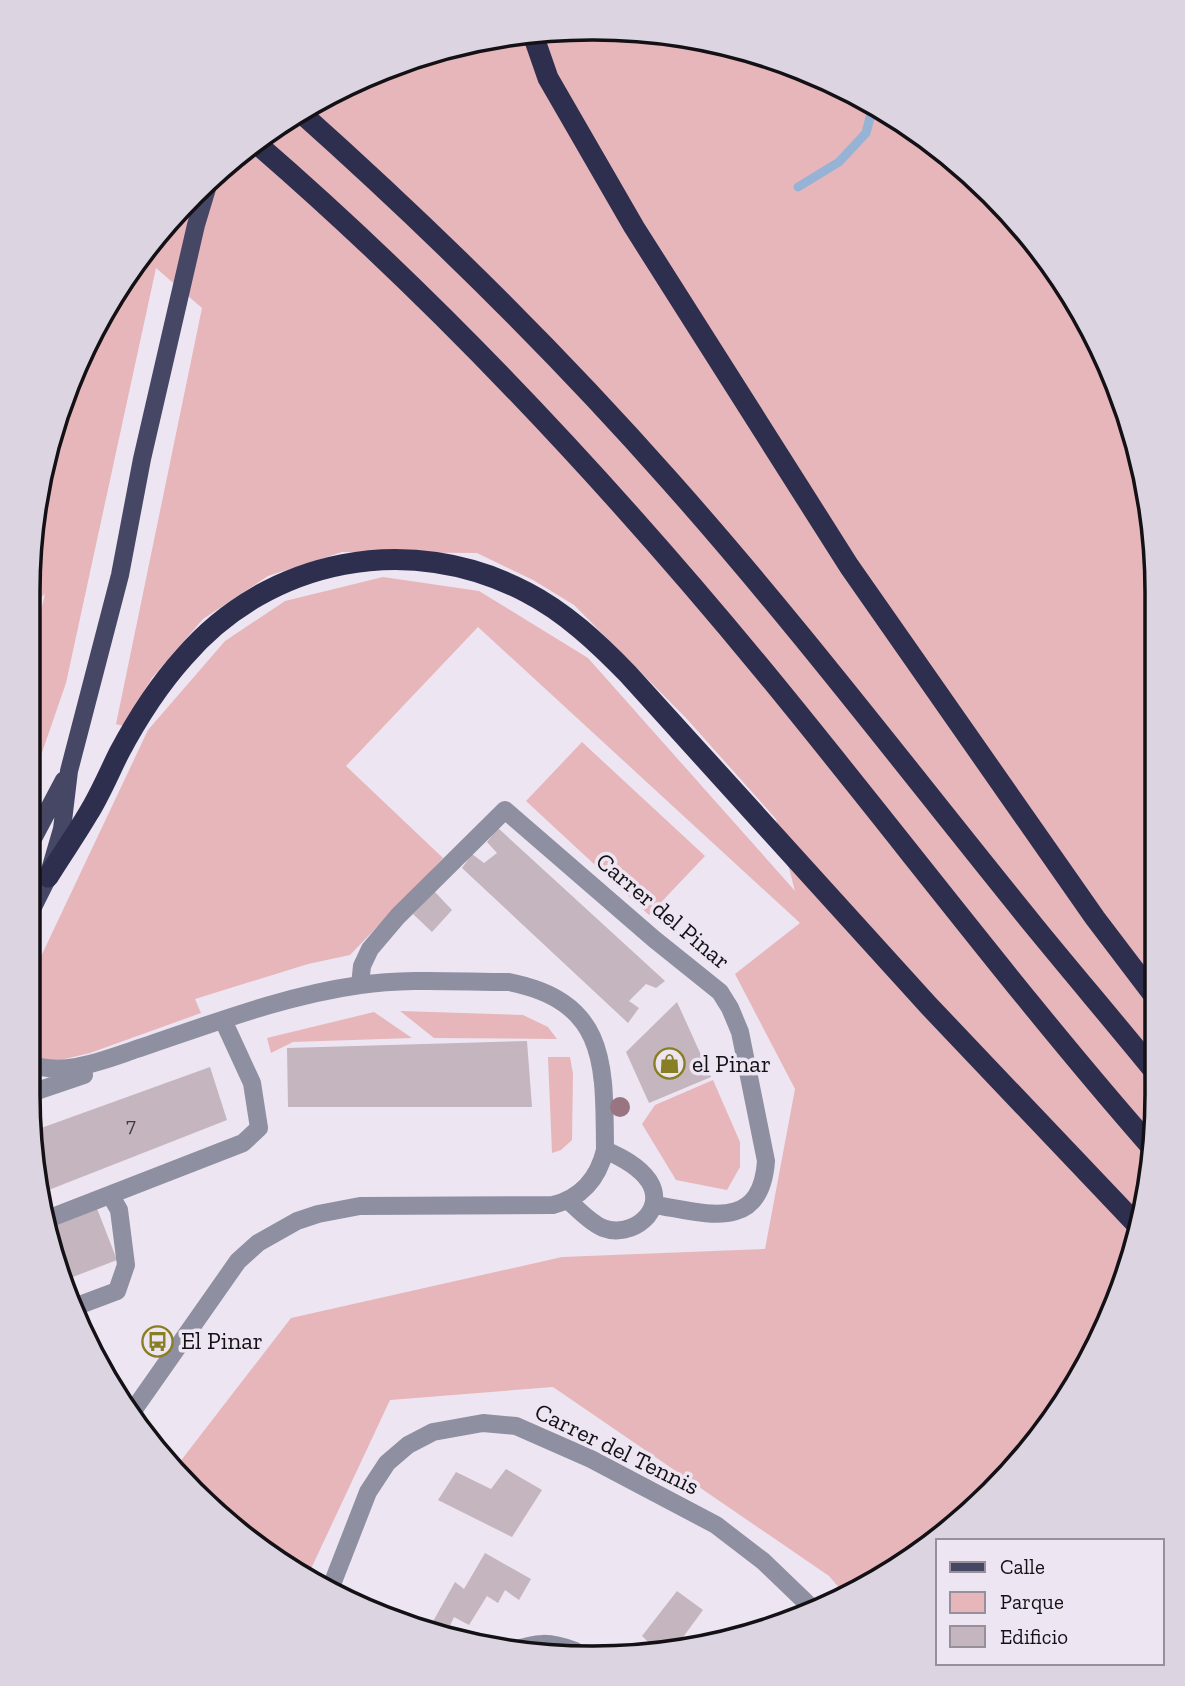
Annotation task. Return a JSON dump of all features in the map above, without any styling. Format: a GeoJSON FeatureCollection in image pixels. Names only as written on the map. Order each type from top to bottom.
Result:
{"type":"FeatureCollection","features":[{"type":"Feature","properties":{"kind":"highway"},"geometry":{"type":"LineString","coordinates":[[535,43],[548,78],[634,227],[849,566],[1095,918],[1145,985]]}},
{"type":"Feature","properties":{"kind":"highway"},"geometry":{"type":"LineString","coordinates":[[308,119],[365,170],[516,317],[672,483],[865,714],[1035,927],[1145,1059]]}},
{"type":"Feature","properties":{"kind":"highway"},"geometry":{"type":"LineString","coordinates":[[263,149],[398,272],[482,356],[640,525],[763,670],[1143,1137]]}},
{"type":"Feature","properties":{"kind":"highway"},"geometry":{"type":"LineString","coordinates":[[48,877],[89,813],[144,710],[185,656],[233,611],[298,576],[334,565],[364,561],[426,562],[496,579],[525,591],[547,605],[600,645],[619,664],[929,1006],[1130,1217]]}},
{"type":"Feature","properties":{"kind":"main road"},"geometry":{"type":"LineString","coordinates":[[40,893],[48,877],[62,829],[69,771],[120,575],[142,459],[203,201]]}},
{"type":"Feature","properties":{"kind":"main road"},"geometry":{"type":"LineString","coordinates":[[40,825],[69,771]]}},
{"type":"Feature","properties":{"kind":"street","name":"Carrer del Pinar"},"geometry":{"type":"LineString","coordinates":[[360,985],[362,966],[370,949],[398,916],[505,810],[654,939],[720,992],[740,1032],[766,1161],[764,1181],[759,1194],[749,1205],[716,1215],[655,1205]]}},
{"type":"Feature","properties":{"kind":"street"},"geometry":{"type":"LineString","coordinates":[[40,1068],[60,1070],[123,1054],[298,997],[386,982],[509,982],[526,985],[557,997],[582,1020],[597,1047],[602,1064],[605,1150],[594,1178],[582,1192],[569,1201],[537,1206],[360,1206],[297,1221],[258,1243],[238,1261],[137,1405]]}},
{"type":"Feature","properties":{"kind":"street"},"geometry":{"type":"LineString","coordinates":[[55,1217],[243,1143],[259,1128],[252,1083],[223,1020]]}},
{"type":"Feature","properties":{"kind":"street"},"geometry":{"type":"LineString","coordinates":[[40,1090],[88,1073],[123,1054]]}},
{"type":"Feature","properties":{"kind":"street"},"geometry":{"type":"LineString","coordinates":[[569,1201],[601,1227],[613,1230],[636,1225],[647,1217],[655,1205],[648,1178],[628,1161],[605,1150]]}},
{"type":"Feature","properties":{"kind":"street"},"geometry":{"type":"LineString","coordinates":[[82,1304],[117,1291],[127,1265],[119,1210],[111,1196]]}},
{"type":"Feature","properties":{"kind":"street","name":"Carrer del Tennis"},"geometry":{"type":"LineString","coordinates":[[333,1581],[368,1492],[387,1463],[408,1445],[433,1432],[483,1423],[516,1426],[591,1459],[716,1525],[763,1561],[807,1603]]}},
{"type":"Feature","properties":{"kind":"street"},"geometry":{"type":"LineString","coordinates":[[535,1643],[555,1645]]}},
{"type":"Feature","properties":{"kind":"green space"},"geometry":{"type":"Polygon","coordinates":[[[592,40],[665,45],[735,59],[804,82],[869,114],[929,154],[957,177],[1008,228],[1031,256],[1071,316],[1088,348],[1103,381],[1126,450],[1144,556],[1145,1094],[1140,1166],[1126,1236],[1103,1305],[1071,1370],[1031,1430],[1008,1458],[957,1509],[929,1532],[869,1572],[839,1588],[829,1576],[553,1387],[390,1400],[311,1569],[256,1532],[228,1509],[180,1461],[291,1318],[562,1257],[765,1249],[795,1089],[735,974],[800,923],[478,627],[346,766],[443,858],[350,955],[308,964],[195,999],[201,1013],[90,1053],[52,1062],[40,1060],[40,959],[148,730],[225,641],[285,601],[383,577],[479,591],[588,658],[795,891],[776,819],[686,718],[574,605],[533,580],[477,553],[342,552],[268,576],[203,619],[152,678],[123,726],[116,724],[202,308],[156,268],[66,683],[40,758],[40,615],[45,594],[40,598],[41,556],[59,450],[82,381],[114,316],[154,256],[177,228],[228,177],[286,133],[348,97],[381,82],[450,59],[520,45],[592,40]]]}},
{"type":"Feature","properties":{"kind":"green space"},"geometry":{"type":"Polygon","coordinates":[[[582,742],[705,856],[649,915],[526,801],[582,742]]]}},
{"type":"Feature","properties":{"kind":"green space"},"geometry":{"type":"Polygon","coordinates":[[[400,1011],[523,1015],[548,1027],[557,1039],[434,1038],[400,1011]]]}},
{"type":"Feature","properties":{"kind":"green space"},"geometry":{"type":"Polygon","coordinates":[[[374,1012],[412,1038],[293,1042],[271,1053],[267,1038],[374,1012]]]}},
{"type":"Feature","properties":{"kind":"green space"},"geometry":{"type":"Polygon","coordinates":[[[548,1057],[570,1057],[573,1074],[572,1140],[561,1150],[552,1153],[548,1057]]]}},
{"type":"Feature","properties":{"kind":"green space"},"geometry":{"type":"Polygon","coordinates":[[[713,1080],[740,1142],[740,1167],[727,1190],[676,1180],[642,1124],[655,1105],[713,1080]]]}},
{"type":"Feature","properties":{"kind":"building"},"geometry":{"type":"Polygon","coordinates":[[[498,828],[665,981],[656,988],[646,984],[629,1001],[639,1008],[628,1023],[462,868],[472,854],[484,863],[497,853],[487,842],[498,828]]]}},
{"type":"Feature","properties":{"kind":"building"},"geometry":{"type":"Polygon","coordinates":[[[434,891],[452,910],[432,932],[413,914],[434,891]]]}},
{"type":"Feature","properties":{"kind":"building","name":"el Pinar"},"geometry":{"type":"Polygon","coordinates":[[[677,1002],[711,1077],[649,1103],[626,1052],[677,1002]]]}},
{"type":"Feature","properties":{"kind":"building"},"geometry":{"type":"Polygon","coordinates":[[[527,1041],[532,1107],[288,1107],[287,1048],[527,1041]]]}},
{"type":"Feature","properties":{"kind":"building"},"geometry":{"type":"Polygon","coordinates":[[[210,1067],[227,1120],[49,1190],[41,1128],[210,1067]]]}},
{"type":"Feature","properties":{"kind":"building"},"geometry":{"type":"Polygon","coordinates":[[[96,1206],[117,1260],[72,1277],[56,1221],[96,1206]]]}},
{"type":"Feature","properties":{"kind":"building"},"geometry":{"type":"Polygon","coordinates":[[[506,1469],[542,1490],[512,1537],[438,1500],[456,1472],[491,1489],[506,1469]]]}},
{"type":"Feature","properties":{"kind":"building"},"geometry":{"type":"Polygon","coordinates":[[[485,1553],[531,1579],[519,1600],[505,1590],[498,1603],[487,1596],[469,1625],[454,1617],[449,1627],[433,1622],[455,1582],[464,1589],[485,1553]]]}},
{"type":"Feature","properties":{"kind":"building"},"geometry":{"type":"Polygon","coordinates":[[[677,1591],[703,1610],[682,1638],[649,1643],[642,1636],[677,1591]]]}},
{"type":"Feature","properties":{"kind":"waterway"},"geometry":{"type":"LineString","coordinates":[[798,187],[839,162],[866,133],[871,115]]}},
{"type":"Feature","properties":{"kind":"place","name":"el Pinar"},"geometry":{"type":"Point","coordinates":[669,1064]}},
{"type":"Feature","properties":{"kind":"place","name":"El Pinar"},"geometry":{"type":"Point","coordinates":[158,1341]}}]}
